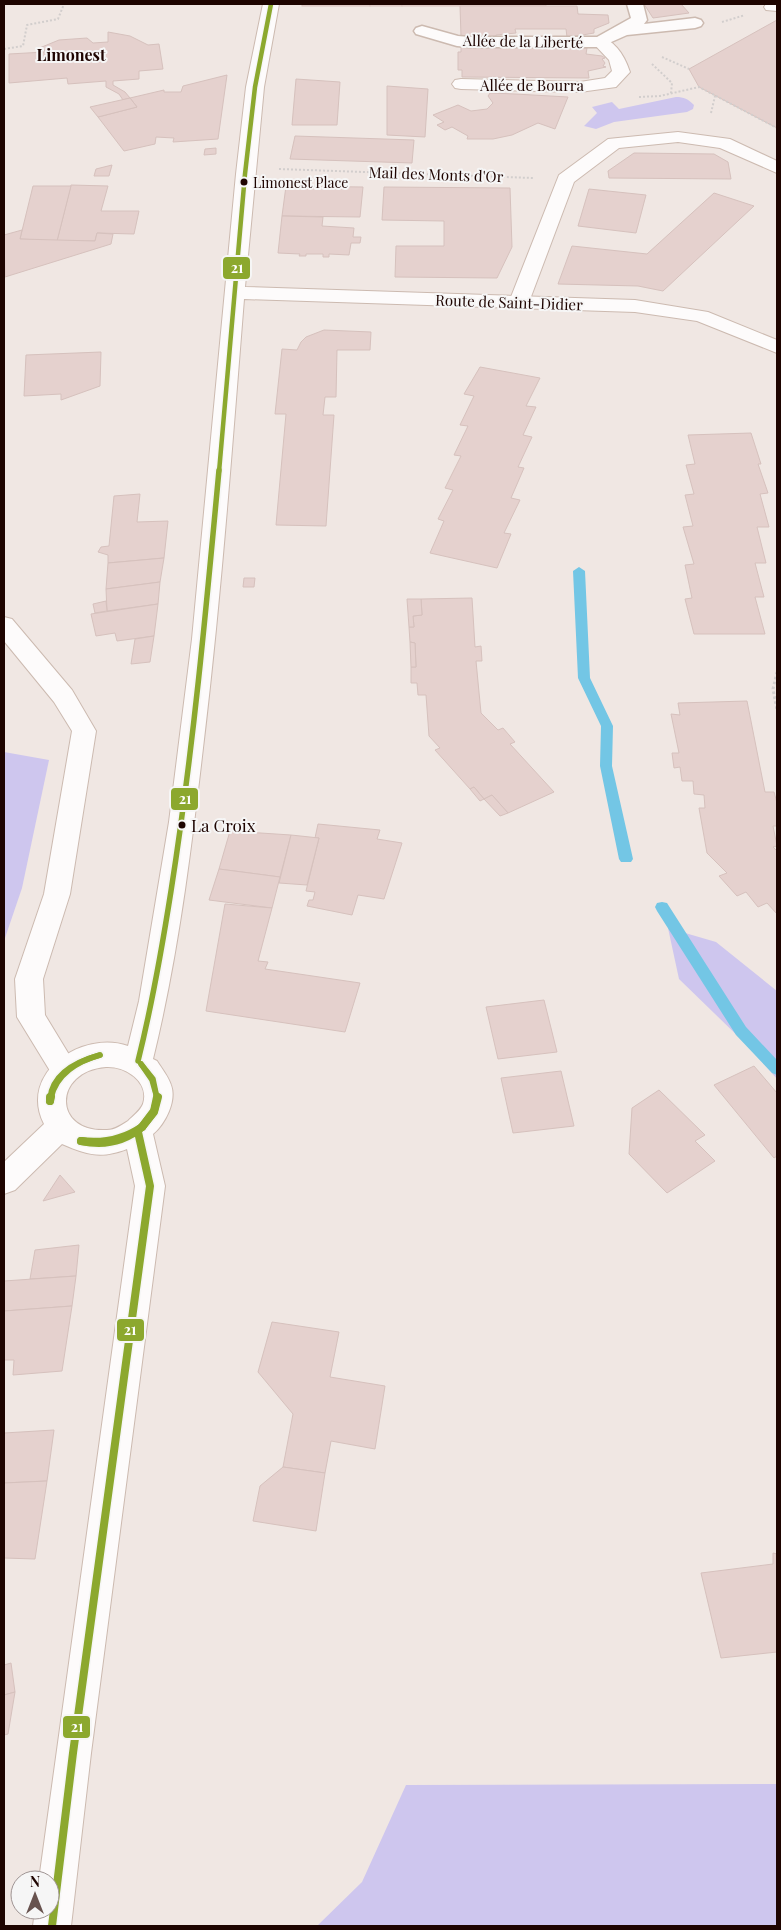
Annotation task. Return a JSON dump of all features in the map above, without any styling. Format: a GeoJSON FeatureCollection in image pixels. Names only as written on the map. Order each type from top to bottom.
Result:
{"type":"FeatureCollection","features":[{"type":"Feature","properties":{"kind":"main road"},"geometry":{"type":"LineString","coordinates":[[138,1061],[153,1001],[183,813],[204,639],[246,167],[255,87],[271,4]]}},
{"type":"Feature","properties":{"kind":"main road","name":"Allée de Bourra"},"geometry":{"type":"LineString","coordinates":[[460,84],[580,87],[610,83],[621,72],[617,58],[600,42]]}},
{"type":"Feature","properties":{"kind":"main road"},"geometry":{"type":"LineString","coordinates":[[519,302],[566,179],[614,143],[678,137],[724,143],[772,166]]}},
{"type":"Feature","properties":{"kind":"main road","name":"Route de Saint-Didier"},"geometry":{"type":"LineString","coordinates":[[234,293],[635,306],[701,316],[777,347]]}},
{"type":"Feature","properties":{"kind":"main road"},"geometry":{"type":"LineString","coordinates":[[4,625],[63,696],[84,731],[57,894],[29,979],[31,1017],[65,1071]]}},
{"type":"Feature","properties":{"kind":"main road"},"geometry":{"type":"LineString","coordinates":[[121,1055],[138,1061],[153,1074],[159,1088],[157,1107],[150,1120],[138,1132],[110,1143],[91,1143],[73,1137],[60,1128],[51,1110],[51,1096],[55,1084],[65,1071],[79,1062],[96,1056],[121,1055]]}},
{"type":"Feature","properties":{"kind":"main road"},"geometry":{"type":"LineString","coordinates":[[4,1181],[60,1128]]}},
{"type":"Feature","properties":{"kind":"main road"},"geometry":{"type":"LineString","coordinates":[[52,1926],[73,1753],[150,1186],[138,1132]]}},
{"type":"Feature","properties":{"kind":"lane"},"geometry":{"type":"LineString","coordinates":[[623,31],[639,20],[635,4]]}},
{"type":"Feature","properties":{"kind":"lane"},"geometry":{"type":"LineString","coordinates":[[623,31],[695,23]]}},
{"type":"Feature","properties":{"kind":"lane","name":"Allée de la Liberté"},"geometry":{"type":"LineString","coordinates":[[422,31],[457,41],[468,42],[600,42],[623,31]]}},
{"type":"Feature","properties":{"kind":"path"},"geometry":{"type":"LineString","coordinates":[[4,85],[4,49],[23,46],[27,25],[58,20],[64,4]]}},
{"type":"Feature","properties":{"kind":"path"},"geometry":{"type":"LineString","coordinates":[[695,23],[715,24],[775,7]]}},
{"type":"Feature","properties":{"kind":"path"},"geometry":{"type":"LineString","coordinates":[[671,92],[699,87],[777,128]]}},
{"type":"Feature","properties":{"kind":"path","name":"Mail des Monts d'Or"},"geometry":{"type":"LineString","coordinates":[[246,167],[566,179]]}},
{"type":"Feature","properties":{"kind":"path"},"geometry":{"type":"LineString","coordinates":[[777,672],[773,689],[777,710]]}},
{"type":"Feature","properties":{"kind":"shaded area"},"geometry":{"type":"Polygon","coordinates":[[[676,97],[690,101],[694,105],[693,109],[687,112],[614,122],[596,129],[584,126],[597,113],[592,107],[612,102],[619,109],[676,97]]]}},
{"type":"Feature","properties":{"kind":"shaded area"},"geometry":{"type":"Polygon","coordinates":[[[4,752],[49,760],[22,888],[4,941],[4,752]]]}},
{"type":"Feature","properties":{"kind":"shaded area"},"geometry":{"type":"Polygon","coordinates":[[[668,928],[716,942],[777,991],[777,1079],[749,1047],[679,979],[668,928]]]}},
{"type":"Feature","properties":{"kind":"shaded area"},"geometry":{"type":"Polygon","coordinates":[[[777,1784],[777,1926],[317,1926],[362,1882],[406,1785],[777,1784]]]}},
{"type":"Feature","properties":{"kind":"building"},"geometry":{"type":"Polygon","coordinates":[[[302,4],[370,4],[370,6],[302,6],[302,4]]]}},
{"type":"Feature","properties":{"kind":"building"},"geometry":{"type":"Polygon","coordinates":[[[370,4],[402,4],[402,6],[370,6],[370,4]]]}},
{"type":"Feature","properties":{"kind":"building"},"geometry":{"type":"Polygon","coordinates":[[[402,4],[546,4],[546,6],[402,6],[402,4]]]}},
{"type":"Feature","properties":{"kind":"building"},"geometry":{"type":"Polygon","coordinates":[[[644,4],[681,4],[689,13],[653,18],[644,4]]]}},
{"type":"Feature","properties":{"kind":"building"},"geometry":{"type":"Polygon","coordinates":[[[460,6],[577,6],[578,14],[608,15],[609,23],[594,29],[594,33],[571,37],[567,37],[566,29],[515,29],[516,33],[496,35],[496,37],[461,36],[460,6]]]}},
{"type":"Feature","properties":{"kind":"building"},"geometry":{"type":"Polygon","coordinates":[[[777,20],[777,128],[699,87],[689,69],[777,20]]]}},
{"type":"Feature","properties":{"kind":"building"},"geometry":{"type":"Polygon","coordinates":[[[108,32],[130,36],[148,45],[159,44],[163,69],[139,71],[139,79],[113,81],[113,85],[125,92],[130,98],[123,100],[119,94],[106,87],[106,81],[68,84],[67,78],[9,83],[9,54],[45,52],[44,49],[37,49],[59,40],[87,38],[93,43],[108,42],[108,32]]]}},
{"type":"Feature","properties":{"kind":"building"},"geometry":{"type":"Polygon","coordinates":[[[461,46],[587,48],[586,54],[605,58],[602,59],[605,63],[603,66],[606,67],[588,71],[589,78],[462,77],[462,70],[458,70],[458,52],[461,52],[461,46]]]}},
{"type":"Feature","properties":{"kind":"building"},"geometry":{"type":"Polygon","coordinates":[[[227,75],[218,139],[173,142],[174,138],[156,137],[155,144],[124,151],[98,117],[137,107],[130,98],[164,90],[164,92],[181,92],[183,86],[227,75]]]}},
{"type":"Feature","properties":{"kind":"building"},"geometry":{"type":"Polygon","coordinates":[[[296,79],[340,82],[337,125],[292,125],[296,79]]]}},
{"type":"Feature","properties":{"kind":"building"},"geometry":{"type":"Polygon","coordinates":[[[387,86],[428,89],[425,137],[387,135],[387,86]]]}},
{"type":"Feature","properties":{"kind":"building"},"geometry":{"type":"Polygon","coordinates":[[[490,93],[568,97],[555,129],[538,123],[512,135],[493,139],[467,139],[468,136],[452,127],[445,130],[437,125],[444,122],[433,115],[458,105],[471,111],[487,109],[493,103],[488,96],[490,93]]]}},
{"type":"Feature","properties":{"kind":"building"},"geometry":{"type":"Polygon","coordinates":[[[130,98],[137,107],[98,117],[90,107],[130,98]]]}},
{"type":"Feature","properties":{"kind":"building"},"geometry":{"type":"Polygon","coordinates":[[[295,136],[414,140],[412,163],[290,159],[295,136]]]}},
{"type":"Feature","properties":{"kind":"building"},"geometry":{"type":"Polygon","coordinates":[[[216,148],[216,154],[204,155],[205,149],[216,148]]]}},
{"type":"Feature","properties":{"kind":"building"},"geometry":{"type":"Polygon","coordinates":[[[634,153],[714,154],[728,162],[731,179],[609,178],[608,171],[634,153]]]}},
{"type":"Feature","properties":{"kind":"building"},"geometry":{"type":"Polygon","coordinates":[[[112,165],[109,176],[94,176],[96,169],[112,165]]]}},
{"type":"Feature","properties":{"kind":"building"},"geometry":{"type":"Polygon","coordinates":[[[71,185],[108,186],[101,211],[139,211],[134,234],[97,233],[95,241],[57,241],[71,185]]]}},
{"type":"Feature","properties":{"kind":"building"},"geometry":{"type":"Polygon","coordinates":[[[33,186],[71,186],[57,241],[20,239],[33,186]]]}},
{"type":"Feature","properties":{"kind":"building"},"geometry":{"type":"Polygon","coordinates":[[[286,186],[363,187],[360,217],[282,216],[286,186]]]}},
{"type":"Feature","properties":{"kind":"building"},"geometry":{"type":"Polygon","coordinates":[[[384,187],[510,188],[512,247],[497,278],[395,277],[396,246],[444,246],[444,221],[382,220],[384,187]]]}},
{"type":"Feature","properties":{"kind":"building"},"geometry":{"type":"Polygon","coordinates":[[[589,189],[646,195],[636,233],[578,226],[589,189]]]}},
{"type":"Feature","properties":{"kind":"building"},"geometry":{"type":"Polygon","coordinates":[[[714,193],[754,206],[663,291],[638,286],[558,284],[572,246],[647,254],[714,193]]]}},
{"type":"Feature","properties":{"kind":"building"},"geometry":{"type":"Polygon","coordinates":[[[282,216],[323,217],[322,226],[354,228],[353,237],[361,237],[360,243],[351,243],[349,255],[329,254],[329,257],[323,257],[323,254],[299,256],[300,254],[278,253],[282,216]]]}},
{"type":"Feature","properties":{"kind":"building"},"geometry":{"type":"Polygon","coordinates":[[[22,230],[20,239],[95,241],[97,233],[113,234],[111,244],[5,277],[4,235],[22,230]]]}},
{"type":"Feature","properties":{"kind":"building"},"geometry":{"type":"Polygon","coordinates":[[[324,330],[371,332],[370,350],[337,350],[336,397],[325,397],[323,415],[334,415],[326,526],[276,525],[286,414],[275,414],[282,349],[297,350],[306,337],[324,330]]]}},
{"type":"Feature","properties":{"kind":"building"},"geometry":{"type":"Polygon","coordinates":[[[101,352],[100,386],[61,400],[61,394],[24,396],[26,355],[101,352]]]}},
{"type":"Feature","properties":{"kind":"building"},"geometry":{"type":"Polygon","coordinates":[[[480,367],[540,378],[526,406],[536,407],[523,435],[532,437],[518,467],[524,468],[511,498],[520,500],[504,533],[511,534],[497,568],[430,553],[444,521],[438,519],[453,490],[445,488],[461,456],[454,455],[468,426],[460,425],[474,396],[464,394],[480,367]]]}},
{"type":"Feature","properties":{"kind":"building"},"geometry":{"type":"Polygon","coordinates":[[[751,433],[761,464],[758,464],[768,493],[760,494],[769,527],[757,527],[766,563],[755,563],[764,597],[755,597],[765,634],[694,634],[685,599],[692,598],[685,565],[694,564],[683,527],[693,526],[685,495],[694,494],[686,465],[695,464],[688,435],[751,433]]]}},
{"type":"Feature","properties":{"kind":"building"},"geometry":{"type":"Polygon","coordinates":[[[140,494],[137,522],[168,521],[164,558],[108,563],[108,555],[98,552],[101,547],[109,546],[114,496],[140,494]]]}},
{"type":"Feature","properties":{"kind":"building"},"geometry":{"type":"Polygon","coordinates":[[[164,558],[160,582],[106,589],[108,563],[164,558]]]}},
{"type":"Feature","properties":{"kind":"building"},"geometry":{"type":"Polygon","coordinates":[[[244,578],[255,578],[254,587],[243,587],[244,578]]]}},
{"type":"Feature","properties":{"kind":"building"},"geometry":{"type":"Polygon","coordinates":[[[160,582],[158,604],[107,611],[106,589],[160,582]]]}},
{"type":"Feature","properties":{"kind":"building"},"geometry":{"type":"Polygon","coordinates":[[[472,598],[475,647],[481,646],[482,661],[476,661],[481,713],[498,730],[503,728],[515,742],[510,744],[554,792],[508,813],[492,795],[484,799],[474,787],[470,789],[435,750],[440,748],[429,736],[426,695],[418,695],[417,683],[411,683],[411,667],[416,667],[415,643],[410,642],[409,627],[414,627],[413,616],[422,615],[421,599],[472,598]]]}},
{"type":"Feature","properties":{"kind":"building"},"geometry":{"type":"Polygon","coordinates":[[[407,599],[421,599],[422,615],[413,616],[414,627],[409,627],[407,599]]]}},
{"type":"Feature","properties":{"kind":"building"},"geometry":{"type":"Polygon","coordinates":[[[106,601],[107,611],[95,613],[93,604],[106,601]]]}},
{"type":"Feature","properties":{"kind":"building"},"geometry":{"type":"Polygon","coordinates":[[[158,604],[154,636],[117,641],[115,633],[96,636],[91,614],[158,604]]]}},
{"type":"Feature","properties":{"kind":"building"},"geometry":{"type":"Polygon","coordinates":[[[154,636],[150,662],[131,664],[135,639],[154,636]]]}},
{"type":"Feature","properties":{"kind":"building"},"geometry":{"type":"Polygon","coordinates":[[[410,642],[415,643],[416,667],[411,667],[410,642]]]}},
{"type":"Feature","properties":{"kind":"building"},"geometry":{"type":"Polygon","coordinates":[[[747,701],[765,792],[774,792],[777,803],[777,826],[773,826],[777,846],[773,847],[777,851],[777,914],[767,903],[758,907],[746,892],[737,896],[719,876],[727,873],[707,853],[699,808],[705,808],[704,795],[694,794],[693,781],[682,781],[680,767],[674,768],[672,753],[679,753],[671,714],[680,715],[678,703],[747,701]]]}},
{"type":"Feature","properties":{"kind":"building"},"geometry":{"type":"Polygon","coordinates":[[[474,787],[484,799],[480,801],[470,789],[474,787]]]}},
{"type":"Feature","properties":{"kind":"building"},"geometry":{"type":"Polygon","coordinates":[[[492,795],[508,813],[500,816],[484,799],[492,795]]]}},
{"type":"Feature","properties":{"kind":"building"},"geometry":{"type":"Polygon","coordinates":[[[318,824],[380,830],[377,839],[402,843],[384,899],[358,895],[352,915],[307,906],[309,900],[313,900],[315,892],[306,891],[319,838],[315,838],[318,824]]]}},
{"type":"Feature","properties":{"kind":"building"},"geometry":{"type":"Polygon","coordinates":[[[230,831],[291,835],[280,877],[219,869],[230,831]]]}},
{"type":"Feature","properties":{"kind":"building"},"geometry":{"type":"Polygon","coordinates":[[[291,835],[319,838],[307,885],[279,883],[291,835]]]}},
{"type":"Feature","properties":{"kind":"building"},"geometry":{"type":"Polygon","coordinates":[[[219,869],[280,877],[272,908],[209,900],[219,869]]]}},
{"type":"Feature","properties":{"kind":"building"},"geometry":{"type":"Polygon","coordinates":[[[225,904],[272,908],[258,961],[268,962],[265,969],[360,983],[345,1032],[206,1011],[225,904]]]}},
{"type":"Feature","properties":{"kind":"building"},"geometry":{"type":"Polygon","coordinates":[[[544,1000],[557,1052],[498,1059],[486,1007],[544,1000]]]}},
{"type":"Feature","properties":{"kind":"building"},"geometry":{"type":"Polygon","coordinates":[[[754,1066],[777,1093],[777,1156],[774,1158],[714,1085],[754,1066]]]}},
{"type":"Feature","properties":{"kind":"building"},"geometry":{"type":"Polygon","coordinates":[[[561,1071],[574,1126],[513,1133],[501,1078],[561,1071]]]}},
{"type":"Feature","properties":{"kind":"building"},"geometry":{"type":"Polygon","coordinates":[[[659,1090],[705,1135],[695,1141],[715,1161],[667,1193],[629,1154],[632,1108],[659,1090]]]}},
{"type":"Feature","properties":{"kind":"building"},"geometry":{"type":"Polygon","coordinates":[[[60,1175],[75,1192],[43,1201],[60,1175]]]}},
{"type":"Feature","properties":{"kind":"building"},"geometry":{"type":"Polygon","coordinates":[[[79,1245],[76,1276],[30,1279],[35,1250],[79,1245]]]}},
{"type":"Feature","properties":{"kind":"building"},"geometry":{"type":"Polygon","coordinates":[[[76,1276],[72,1306],[4,1311],[4,1281],[76,1276]]]}},
{"type":"Feature","properties":{"kind":"building"},"geometry":{"type":"Polygon","coordinates":[[[72,1306],[62,1371],[13,1375],[14,1360],[4,1360],[4,1311],[72,1306]]]}},
{"type":"Feature","properties":{"kind":"building"},"geometry":{"type":"Polygon","coordinates":[[[272,1322],[339,1332],[330,1377],[385,1386],[375,1449],[331,1441],[325,1473],[283,1467],[293,1414],[258,1372],[272,1322]]]}},
{"type":"Feature","properties":{"kind":"building"},"geometry":{"type":"Polygon","coordinates":[[[54,1430],[47,1481],[4,1483],[4,1433],[54,1430]]]}},
{"type":"Feature","properties":{"kind":"building"},"geometry":{"type":"Polygon","coordinates":[[[283,1467],[325,1473],[316,1531],[253,1521],[260,1486],[283,1467]]]}},
{"type":"Feature","properties":{"kind":"building"},"geometry":{"type":"Polygon","coordinates":[[[47,1481],[35,1559],[4,1558],[4,1483],[47,1481]]]}},
{"type":"Feature","properties":{"kind":"building"},"geometry":{"type":"Polygon","coordinates":[[[773,1553],[777,1554],[777,1652],[721,1658],[701,1573],[773,1564],[773,1553]]]}},
{"type":"Feature","properties":{"kind":"building"},"geometry":{"type":"Polygon","coordinates":[[[11,1663],[15,1692],[4,1695],[4,1665],[11,1663]]]}},
{"type":"Feature","properties":{"kind":"building"},"geometry":{"type":"Polygon","coordinates":[[[15,1692],[8,1734],[4,1735],[4,1695],[15,1692]]]}},
{"type":"Feature","properties":{"kind":"waterway"},"geometry":{"type":"LineString","coordinates":[[579,571],[584,678],[607,726],[606,766],[626,859]]}},
{"type":"Feature","properties":{"kind":"waterway"},"geometry":{"type":"LineString","coordinates":[[662,907],[741,1031],[777,1069]]}},
{"type":"Feature","properties":{"kind":"transit line","name":"21"},"geometry":{"type":"LineString","coordinates":[[138,1061],[153,1001],[182,822],[204,639],[245,174],[255,87],[271,4]]}},
{"type":"Feature","properties":{"kind":"transit line","name":"21"},"geometry":{"type":"LineString","coordinates":[[50,1101],[54,1084],[67,1070],[83,1060],[100,1055]]}},
{"type":"Feature","properties":{"kind":"transit line","name":"21"},"geometry":{"type":"LineString","coordinates":[[50,1101],[56,1084],[68,1070],[91,1057],[100,1055]]}},
{"type":"Feature","properties":{"kind":"transit line","name":"21"},"geometry":{"type":"LineString","coordinates":[[141,1064],[153,1079],[157,1087],[158,1096],[154,1112],[142,1127]]}},
{"type":"Feature","properties":{"kind":"transit line","name":"21"},"geometry":{"type":"LineString","coordinates":[[141,1064],[152,1080],[157,1096],[154,1111],[142,1127]]}},
{"type":"Feature","properties":{"kind":"transit line","name":"21"},"geometry":{"type":"LineString","coordinates":[[81,1141],[113,1141],[128,1136],[142,1127]]}},
{"type":"Feature","properties":{"kind":"transit line","name":"21"},"geometry":{"type":"LineString","coordinates":[[81,1141],[89,1143],[113,1142],[129,1136],[142,1127]]}},
{"type":"Feature","properties":{"kind":"transit line","name":"21"},"geometry":{"type":"LineString","coordinates":[[52,1926],[73,1753],[150,1186],[138,1132]]}},
{"type":"Feature","properties":{"kind":"place","name":"Limonest Place"},"geometry":{"type":"Point","coordinates":[244,182]}},
{"type":"Feature","properties":{"kind":"place","name":"La Croix"},"geometry":{"type":"Point","coordinates":[182,825]}},
{"type":"Feature","properties":{"kind":"district","name":"Limonest"},"geometry":{"type":"Point","coordinates":[71,54]}}]}
